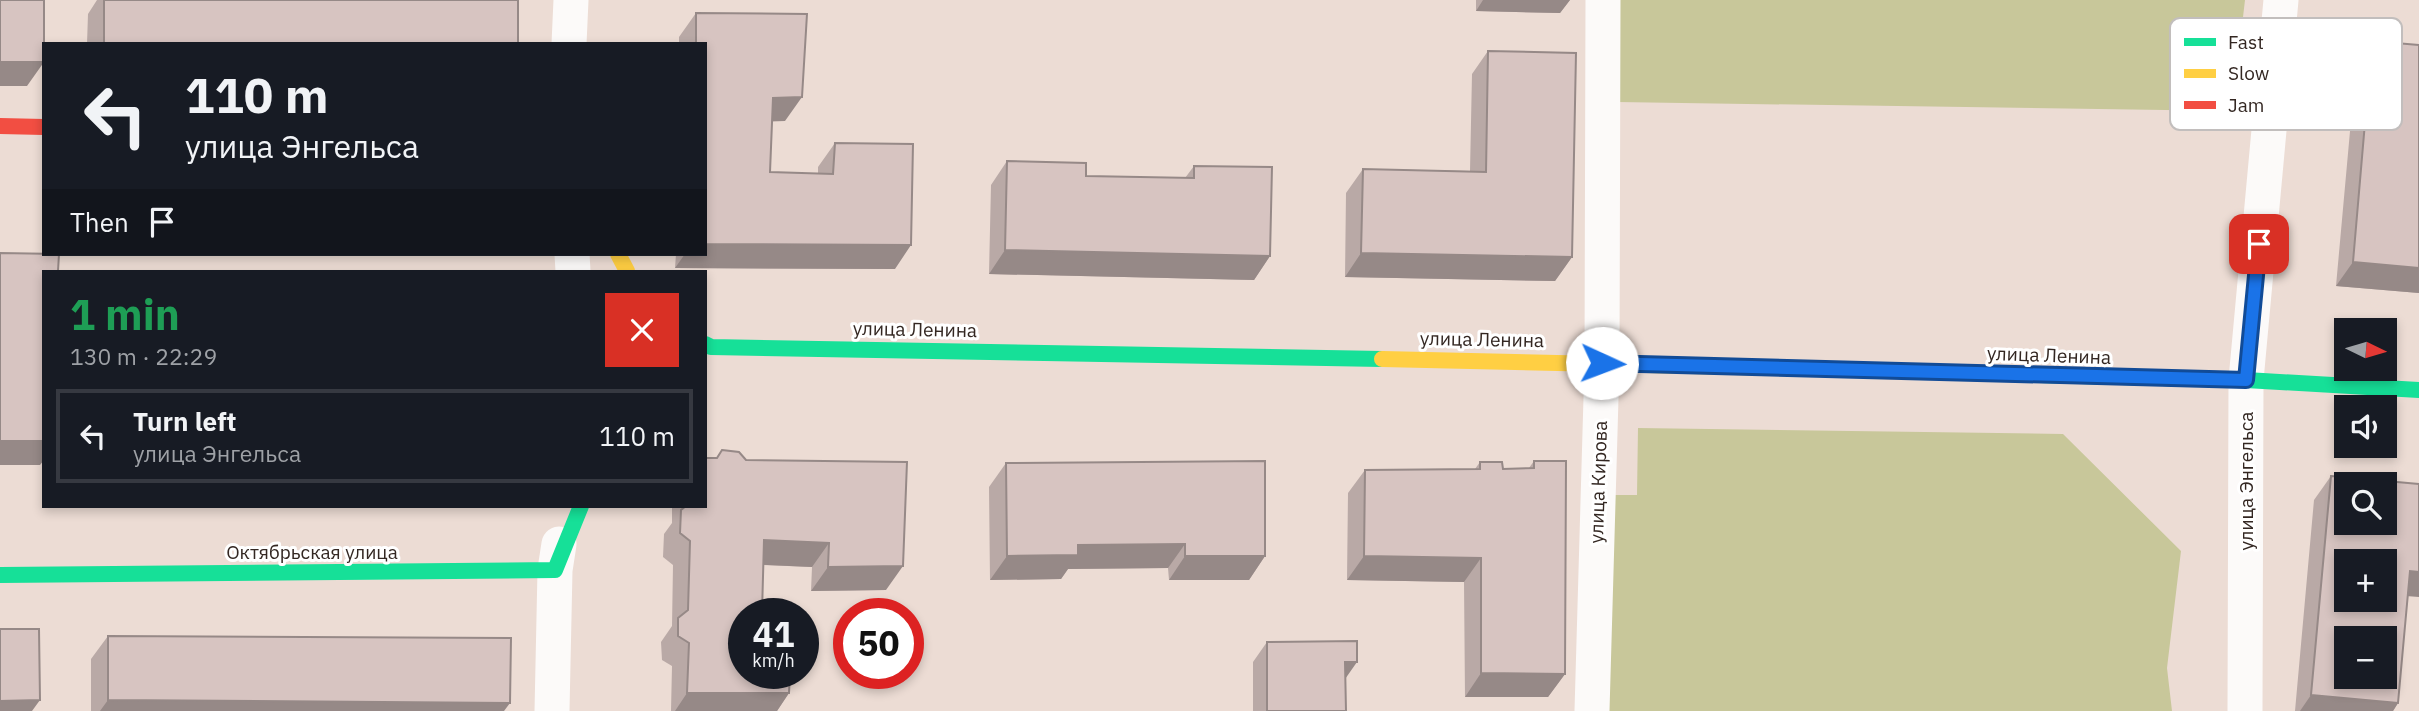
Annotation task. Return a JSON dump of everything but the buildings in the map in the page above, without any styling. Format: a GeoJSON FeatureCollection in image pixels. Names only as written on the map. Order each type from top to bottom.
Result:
{"type":"FeatureCollection","features":[{"type":"Feature","properties":{"kind":"main road"},"geometry":{"type":"LineString","coordinates":[[0,126],[42,127]]}},
{"type":"Feature","properties":{"kind":"main road","name":"улица Ленина"},"geometry":{"type":"LineString","coordinates":[[707,347],[1602,363],[2246,380],[2419,390]]}},
{"type":"Feature","properties":{"kind":"main road"},"geometry":{"type":"LineString","coordinates":[[555,570],[580,508]]}},
{"type":"Feature","properties":{"kind":"main road","name":"Октябрьская улица"},"geometry":{"type":"LineString","coordinates":[[0,575],[555,570]]}},
{"type":"Feature","properties":{"kind":"street"},"geometry":{"type":"LineString","coordinates":[[569,42],[571,0]]}},
{"type":"Feature","properties":{"kind":"street","name":"улица Кирова"},"geometry":{"type":"LineString","coordinates":[[1592,711],[1602,363],[1602,0]]}},
{"type":"Feature","properties":{"kind":"street","name":"улица Энгельса"},"geometry":{"type":"LineString","coordinates":[[2279,18],[2281,0]]}},
{"type":"Feature","properties":{"kind":"street","name":"улица Энгельса"},"geometry":{"type":"LineString","coordinates":[[2245,711],[2246,380],[2269,130]]}},
{"type":"Feature","properties":{"kind":"street"},"geometry":{"type":"LineString","coordinates":[[552,711],[555,570],[565,508]]}},
{"type":"Feature","properties":{"kind":"green space"},"geometry":{"type":"Polygon","coordinates":[[[1618,0],[2245,0],[2243,18],[2170,18],[2170,110],[1617,102],[1618,0]]]}},
{"type":"Feature","properties":{"kind":"green space"},"geometry":{"type":"Polygon","coordinates":[[[1638,428],[2063,434],[2181,551],[2167,668],[2172,711],[1608,711],[1612,495],[1637,495],[1638,428]]]}},
{"type":"Feature","properties":{"kind":"traffic: fast"},"geometry":{"type":"LineString","coordinates":[[707,345],[1382,359]]}},
{"type":"Feature","properties":{"kind":"traffic: fast"},"geometry":{"type":"LineString","coordinates":[[2040,375],[2246,380],[2419,390]]}},
{"type":"Feature","properties":{"kind":"traffic: fast"},"geometry":{"type":"LineString","coordinates":[[0,575],[555,570],[580,508]]}},
{"type":"Feature","properties":{"kind":"traffic: slow"},"geometry":{"type":"LineString","coordinates":[[619,256],[626,270]]}},
{"type":"Feature","properties":{"kind":"traffic: slow"},"geometry":{"type":"LineString","coordinates":[[1382,359],[1865,370]]}},
{"type":"Feature","properties":{"kind":"traffic: jam"},"geometry":{"type":"LineString","coordinates":[[0,126],[42,127]]}},
{"type":"Feature","properties":{"kind":"traffic: jam"},"geometry":{"type":"LineString","coordinates":[[1865,370],[2040,375]]}},
{"type":"Feature","properties":{"kind":"route"},"geometry":{"type":"LineString","coordinates":[[1602,363],[2246,380],[2259,244]]}}]}
